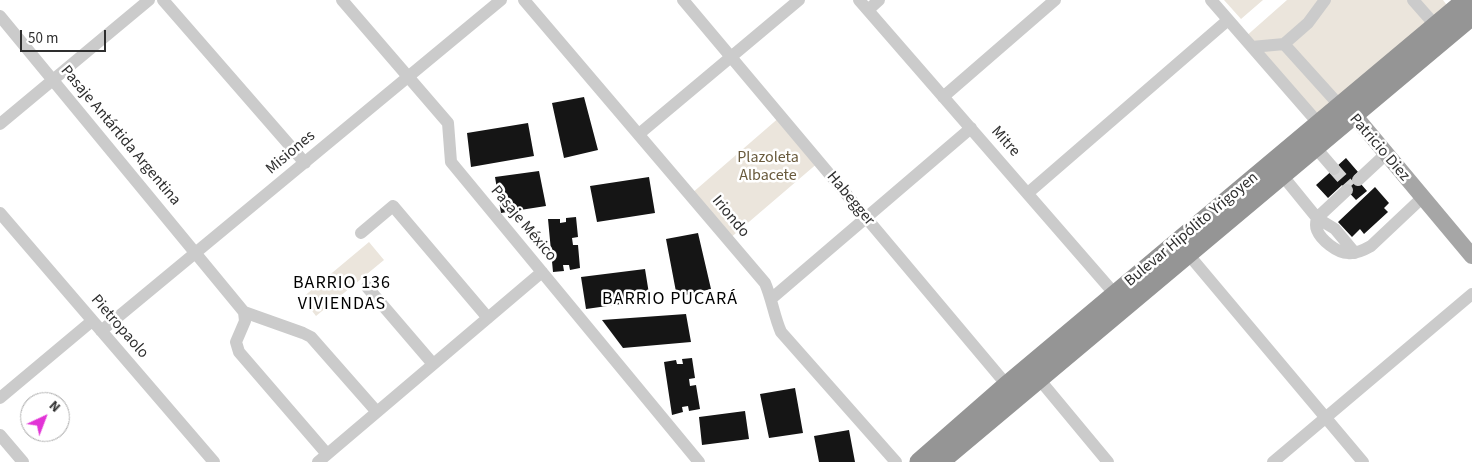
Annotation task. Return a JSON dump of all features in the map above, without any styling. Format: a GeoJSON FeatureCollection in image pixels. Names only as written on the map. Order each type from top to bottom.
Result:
{"type":"FeatureCollection","features":[{"type":"Feature","properties":{"kind":"highway","name":"Bulevar Hipólito Yrigoyen"},"geometry":{"type":"LineString","coordinates":[[1183,248],[1282,175],[1315,147],[1347,110],[1435,25],[1466,0]]}},
{"type":"Feature","properties":{"kind":"highway","name":"Bulevar Hipólito Yrigoyen"},"geometry":{"type":"LineString","coordinates":[[919,462],[1012,391],[1183,248],[1319,124],[1347,110],[1472,16]]}},
{"type":"Feature","properties":{"kind":"highway","name":"Bulevar Hipólito Yrigoyen"},"geometry":{"type":"LineString","coordinates":[[940,462],[1012,391]]}},
{"type":"Feature","properties":{"kind":"main road","name":"Patricio Diez"},"geometry":{"type":"LineString","coordinates":[[1347,110],[1472,256]]}},
{"type":"Feature","properties":{"kind":"street"},"geometry":{"type":"LineString","coordinates":[[0,124],[149,0]]}},
{"type":"Feature","properties":{"kind":"street"},"geometry":{"type":"LineString","coordinates":[[163,0],[305,163]]}},
{"type":"Feature","properties":{"kind":"street","name":"Pasaje México"},"geometry":{"type":"LineString","coordinates":[[342,0],[448,123],[451,162],[700,462]]}},
{"type":"Feature","properties":{"kind":"street","name":"Misiones"},"geometry":{"type":"LineString","coordinates":[[0,398],[196,253],[501,0]]}},
{"type":"Feature","properties":{"kind":"street","name":"Iriondo"},"geometry":{"type":"LineString","coordinates":[[524,0],[765,283],[772,299],[775,317],[781,332],[896,462]]}},
{"type":"Feature","properties":{"kind":"street","name":"Habegger"},"geometry":{"type":"LineString","coordinates":[[683,0],[1012,391]]}},
{"type":"Feature","properties":{"kind":"street"},"geometry":{"type":"LineString","coordinates":[[639,134],[799,0]]}},
{"type":"Feature","properties":{"kind":"street"},"geometry":{"type":"LineString","coordinates":[[863,5],[879,0]]}},
{"type":"Feature","properties":{"kind":"street"},"geometry":{"type":"LineString","coordinates":[[943,97],[1055,0]]}},
{"type":"Feature","properties":{"kind":"street"},"geometry":{"type":"LineString","coordinates":[[1211,0],[1319,124]]}},
{"type":"Feature","properties":{"kind":"street"},"geometry":{"type":"LineString","coordinates":[[1252,47],[1284,44],[1308,23],[1325,0]]}},
{"type":"Feature","properties":{"kind":"street"},"geometry":{"type":"LineString","coordinates":[[1413,0],[1435,25]]}},
{"type":"Feature","properties":{"kind":"street","name":"Mitre"},"geometry":{"type":"LineString","coordinates":[[863,5],[1120,301]]}},
{"type":"Feature","properties":{"kind":"street","name":"Pasaje Antártida Argentina"},"geometry":{"type":"LineString","coordinates":[[0,16],[244,312]]}},
{"type":"Feature","properties":{"kind":"street"},"geometry":{"type":"LineString","coordinates":[[1028,193],[1228,20]]}},
{"type":"Feature","properties":{"kind":"street","name":"Patricio Diez"},"geometry":{"type":"LineString","coordinates":[[1284,44],[1347,110]]}},
{"type":"Feature","properties":{"kind":"street"},"geometry":{"type":"LineString","coordinates":[[772,299],[971,128]]}},
{"type":"Feature","properties":{"kind":"street"},"geometry":{"type":"LineString","coordinates":[[1315,147],[1334,169]]}},
{"type":"Feature","properties":{"kind":"street"},"geometry":{"type":"LineString","coordinates":[[1358,180],[1386,154]]}},
{"type":"Feature","properties":{"kind":"street"},"geometry":{"type":"LineString","coordinates":[[1282,175],[1316,218],[1335,229],[1355,253],[1371,246],[1423,197]]}},
{"type":"Feature","properties":{"kind":"street"},"geometry":{"type":"LineString","coordinates":[[1316,218],[1347,190]]}},
{"type":"Feature","properties":{"kind":"street"},"geometry":{"type":"LineString","coordinates":[[361,233],[393,206],[488,318]]}},
{"type":"Feature","properties":{"kind":"street","name":"Pietropaolo"},"geometry":{"type":"LineString","coordinates":[[0,213],[214,462]]}},
{"type":"Feature","properties":{"kind":"street"},"geometry":{"type":"LineString","coordinates":[[1183,248],[1363,462]]}},
{"type":"Feature","properties":{"kind":"street"},"geometry":{"type":"LineString","coordinates":[[377,412],[311,337],[244,312],[245,321],[236,342],[239,352],[323,458],[542,272]]}},
{"type":"Feature","properties":{"kind":"street"},"geometry":{"type":"LineString","coordinates":[[367,287],[433,364]]}},
{"type":"Feature","properties":{"kind":"street"},"geometry":{"type":"LineString","coordinates":[[1273,462],[1472,294]]}},
{"type":"Feature","properties":{"kind":"street"},"geometry":{"type":"LineString","coordinates":[[1034,373],[1108,462]]}},
{"type":"Feature","properties":{"kind":"street"},"geometry":{"type":"LineString","coordinates":[[0,435],[23,462]]}},
{"type":"Feature","properties":{"kind":"green space"},"geometry":{"type":"Polygon","coordinates":[[[1224,0],[1263,0],[1241,19],[1224,0]]]}},
{"type":"Feature","properties":{"kind":"green space"},"geometry":{"type":"Polygon","coordinates":[[[1287,0],[1443,0],[1449,8],[1315,121],[1244,38],[1287,0]]]}},
{"type":"Feature","properties":{"kind":"green space","name":"Plazoleta Albacete"},"geometry":{"type":"Polygon","coordinates":[[[781,116],[819,162],[729,239],[691,194],[781,116]]]}},
{"type":"Feature","properties":{"kind":"green space"},"geometry":{"type":"Polygon","coordinates":[[[369,242],[384,260],[316,316],[302,298],[369,242]]]}},
{"type":"Feature","properties":{"kind":"building"},"geometry":{"type":"Polygon","coordinates":[[[584,97],[598,150],[564,158],[552,103],[584,97]]]}},
{"type":"Feature","properties":{"kind":"building"},"geometry":{"type":"Polygon","coordinates":[[[528,123],[534,156],[471,167],[467,133],[528,123]]]}},
{"type":"Feature","properties":{"kind":"building"},"geometry":{"type":"Polygon","coordinates":[[[1346,158],[1358,172],[1354,176],[1367,191],[1356,200],[1342,185],[1328,198],[1316,185],[1346,158]]]}},
{"type":"Feature","properties":{"kind":"building"},"geometry":{"type":"Polygon","coordinates":[[[539,171],[546,206],[501,213],[495,177],[539,171]]]}},
{"type":"Feature","properties":{"kind":"building"},"geometry":{"type":"Polygon","coordinates":[[[649,177],[655,213],[597,222],[590,186],[649,177]]]}},
{"type":"Feature","properties":{"kind":"building"},"geometry":{"type":"Polygon","coordinates":[[[1375,187],[1389,203],[1384,208],[1388,212],[1364,234],[1360,229],[1352,237],[1338,222],[1375,187]]]}},
{"type":"Feature","properties":{"kind":"building"},"geometry":{"type":"Polygon","coordinates":[[[576,217],[578,237],[572,238],[573,245],[578,245],[580,268],[570,270],[569,265],[563,265],[564,271],[553,272],[548,219],[560,219],[560,223],[566,222],[566,218],[576,217]]]}},
{"type":"Feature","properties":{"kind":"building"},"geometry":{"type":"Polygon","coordinates":[[[698,233],[711,289],[677,297],[666,239],[698,233]]]}},
{"type":"Feature","properties":{"kind":"building"},"geometry":{"type":"Polygon","coordinates":[[[645,269],[650,300],[586,309],[581,277],[645,269]]]}},
{"type":"Feature","properties":{"kind":"building"},"geometry":{"type":"Polygon","coordinates":[[[686,314],[691,342],[623,348],[602,320],[686,314]]]}},
{"type":"Feature","properties":{"kind":"building"},"geometry":{"type":"Polygon","coordinates":[[[692,358],[695,378],[689,379],[690,386],[696,385],[700,409],[689,411],[688,406],[682,407],[683,412],[672,415],[664,362],[676,360],[677,364],[683,364],[682,359],[692,358]]]}},
{"type":"Feature","properties":{"kind":"building"},"geometry":{"type":"Polygon","coordinates":[[[795,388],[803,433],[769,438],[760,394],[795,388]]]}},
{"type":"Feature","properties":{"kind":"building"},"geometry":{"type":"Polygon","coordinates":[[[745,411],[749,439],[702,445],[699,417],[745,411]]]}},
{"type":"Feature","properties":{"kind":"building"},"geometry":{"type":"Polygon","coordinates":[[[849,430],[855,462],[819,462],[814,436],[849,430]]]}},
{"type":"Feature","properties":{"kind":"tunnel"},"geometry":{"type":"LineString","coordinates":[[1334,169],[1350,187]]}},
{"type":"Feature","properties":{"kind":"district","name":"BARRIO 136 VIVIENDAS"},"geometry":{"type":"Point","coordinates":[342,294]}},
{"type":"Feature","properties":{"kind":"district","name":"BARRIO PUCARÁ"},"geometry":{"type":"Point","coordinates":[670,300]}}]}
